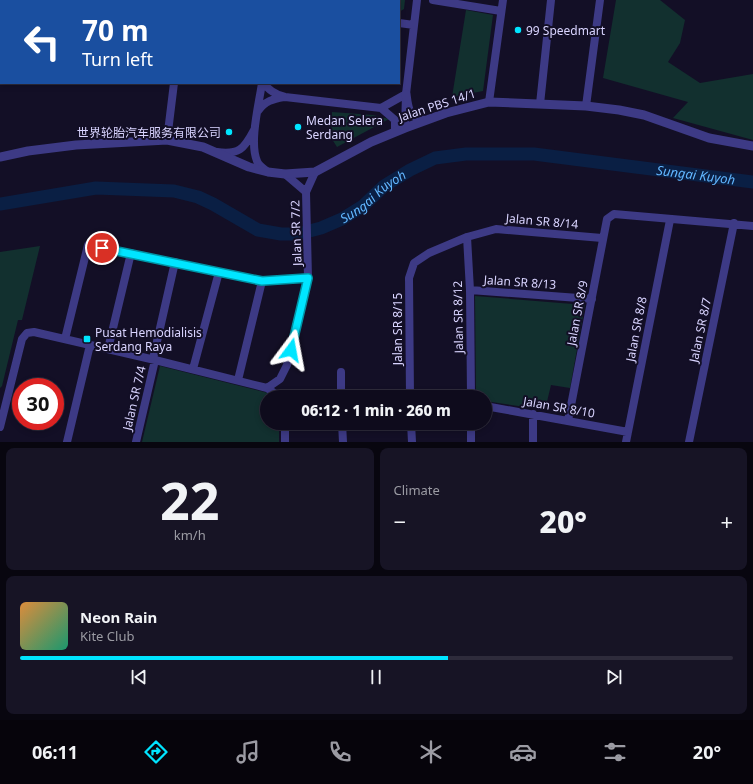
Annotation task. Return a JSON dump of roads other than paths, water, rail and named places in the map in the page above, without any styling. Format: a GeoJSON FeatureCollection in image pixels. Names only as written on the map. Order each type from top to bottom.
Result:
{"type":"FeatureCollection","features":[{"type":"Feature","properties":{"kind":"street"},"geometry":{"type":"LineString","coordinates":[[405,128],[406,94],[417,0]]}},
{"type":"Feature","properties":{"kind":"street"},"geometry":{"type":"LineString","coordinates":[[433,0],[501,12]]}},
{"type":"Feature","properties":{"kind":"street"},"geometry":{"type":"LineString","coordinates":[[488,102],[503,0]]}},
{"type":"Feature","properties":{"kind":"street"},"geometry":{"type":"LineString","coordinates":[[540,104],[551,0]]}},
{"type":"Feature","properties":{"kind":"street"},"geometry":{"type":"LineString","coordinates":[[586,106],[600,0]]}},
{"type":"Feature","properties":{"kind":"street"},"geometry":{"type":"LineString","coordinates":[[400,23],[414,25]]}},
{"type":"Feature","properties":{"kind":"street"},"geometry":{"type":"LineString","coordinates":[[167,140],[174,84]]}},
{"type":"Feature","properties":{"kind":"street"},"geometry":{"type":"LineString","coordinates":[[263,84],[255,128],[254,151],[257,162],[268,172]]}},
{"type":"Feature","properties":{"kind":"street"},"geometry":{"type":"LineString","coordinates":[[264,84],[278,95],[285,97],[381,108],[395,120],[395,132]]}},
{"type":"Feature","properties":{"kind":"street"},"geometry":{"type":"LineString","coordinates":[[381,108],[406,94]]}},
{"type":"Feature","properties":{"kind":"street"},"geometry":{"type":"LineString","coordinates":[[406,94],[408,109],[413,117],[426,120]]}},
{"type":"Feature","properties":{"kind":"street"},"geometry":{"type":"LineString","coordinates":[[258,112],[263,104],[272,99],[285,97]]}},
{"type":"Feature","properties":{"kind":"street","name":"Jalan PBS 14/1"},"geometry":{"type":"LineString","coordinates":[[0,157],[34,150],[76,145],[167,140],[216,152],[249,167],[268,172],[285,174],[315,172],[395,132],[475,104],[488,102],[586,106],[644,115],[709,138],[753,146]]}},
{"type":"Feature","properties":{"kind":"street"},"geometry":{"type":"LineString","coordinates":[[216,152],[238,151],[246,146],[255,128]]}},
{"type":"Feature","properties":{"kind":"street","name":"Jalan SR 7/2"},"geometry":{"type":"LineString","coordinates":[[266,388],[280,379],[287,365],[309,274],[306,195],[315,172]]}},
{"type":"Feature","properties":{"kind":"street","name":"Jalan SR 7/2"},"geometry":{"type":"LineString","coordinates":[[285,174],[306,195]]}},
{"type":"Feature","properties":{"kind":"street","name":"Jalan SR 8/9"},"geometry":{"type":"LineString","coordinates":[[568,421],[592,299],[602,238],[607,219],[614,214],[670,220]]}},
{"type":"Feature","properties":{"kind":"street"},"geometry":{"type":"LineString","coordinates":[[670,220],[734,223],[753,226]]}},
{"type":"Feature","properties":{"kind":"street","name":"Jalan SR 8/8"},"geometry":{"type":"LineString","coordinates":[[626,442],[670,220]]}},
{"type":"Feature","properties":{"kind":"street","name":"Jalan SR 8/7"},"geometry":{"type":"LineString","coordinates":[[689,442],[734,223]]}},
{"type":"Feature","properties":{"kind":"street","name":"Jalan SR 8/14"},"geometry":{"type":"LineString","coordinates":[[414,262],[429,253],[467,237],[496,229],[602,238]]}},
{"type":"Feature","properties":{"kind":"street","name":"Jalan SR 8/12"},"geometry":{"type":"LineString","coordinates":[[467,237],[470,290],[471,390]]}},
{"type":"Feature","properties":{"kind":"street"},"geometry":{"type":"LineString","coordinates":[[65,339],[88,245],[262,281],[309,274]]}},
{"type":"Feature","properties":{"kind":"street"},"geometry":{"type":"LineString","coordinates":[[108,349],[131,253]]}},
{"type":"Feature","properties":{"kind":"street","name":"Jalan SR 7/4"},"geometry":{"type":"LineString","coordinates":[[136,442],[175,262]]}},
{"type":"Feature","properties":{"kind":"street","name":"Jalan SR 8/15"},"geometry":{"type":"LineString","coordinates":[[410,390],[409,278],[414,262]]}},
{"type":"Feature","properties":{"kind":"street"},"geometry":{"type":"LineString","coordinates":[[193,369],[219,272]]}},
{"type":"Feature","properties":{"kind":"street"},"geometry":{"type":"LineString","coordinates":[[238,380],[262,281]]}},
{"type":"Feature","properties":{"kind":"street","name":"Jalan SR 8/13"},"geometry":{"type":"LineString","coordinates":[[470,290],[592,299]]}},
{"type":"Feature","properties":{"kind":"street"},"geometry":{"type":"LineString","coordinates":[[0,426],[3,400],[22,339],[27,334],[34,332],[154,359],[238,380],[269,390]]}},
{"type":"Feature","properties":{"kind":"street"},"geometry":{"type":"LineString","coordinates":[[66,442],[90,345]]}},
{"type":"Feature","properties":{"kind":"street"},"geometry":{"type":"LineString","coordinates":[[341,372],[341,390]]}},
{"type":"Feature","properties":{"kind":"street","name":"Jalan SR 8/10"},"geometry":{"type":"LineString","coordinates":[[492,407],[628,432]]}},
{"type":"Feature","properties":{"kind":"street"},"geometry":{"type":"LineString","coordinates":[[533,414],[533,442]]}},
{"type":"Feature","properties":{"kind":"street"},"geometry":{"type":"LineString","coordinates":[[285,430],[285,442]]}},
{"type":"Feature","properties":{"kind":"street"},"geometry":{"type":"LineString","coordinates":[[342,430],[343,442]]}},
{"type":"Feature","properties":{"kind":"street"},"geometry":{"type":"LineString","coordinates":[[411,430],[412,442]]}},
{"type":"Feature","properties":{"kind":"street"},"geometry":{"type":"LineString","coordinates":[[471,430],[471,442]]}},
{"type":"Feature","properties":{"kind":"waterway","name":"Sungai Kuyoh"},"geometry":{"type":"LineString","coordinates":[[0,204],[96,188],[174,191],[198,197],[258,230],[281,234],[298,234],[321,228],[342,219],[363,206],[384,186],[410,170],[435,158],[466,154],[534,154],[753,182]]}},
{"type":"Feature","properties":{"kind":"place","name":"99 Speedmart"},"geometry":{"type":"Point","coordinates":[518,30]}},
{"type":"Feature","properties":{"kind":"place","name":"Medan Selera Serdang"},"geometry":{"type":"Point","coordinates":[298,127]}},
{"type":"Feature","properties":{"kind":"place","name":"世界轮胎汽车服务有限公司"},"geometry":{"type":"Point","coordinates":[229,132]}},
{"type":"Feature","properties":{"kind":"place","name":"Pusat Hemodialisis Serdang Raya"},"geometry":{"type":"Point","coordinates":[87,339]}}]}
